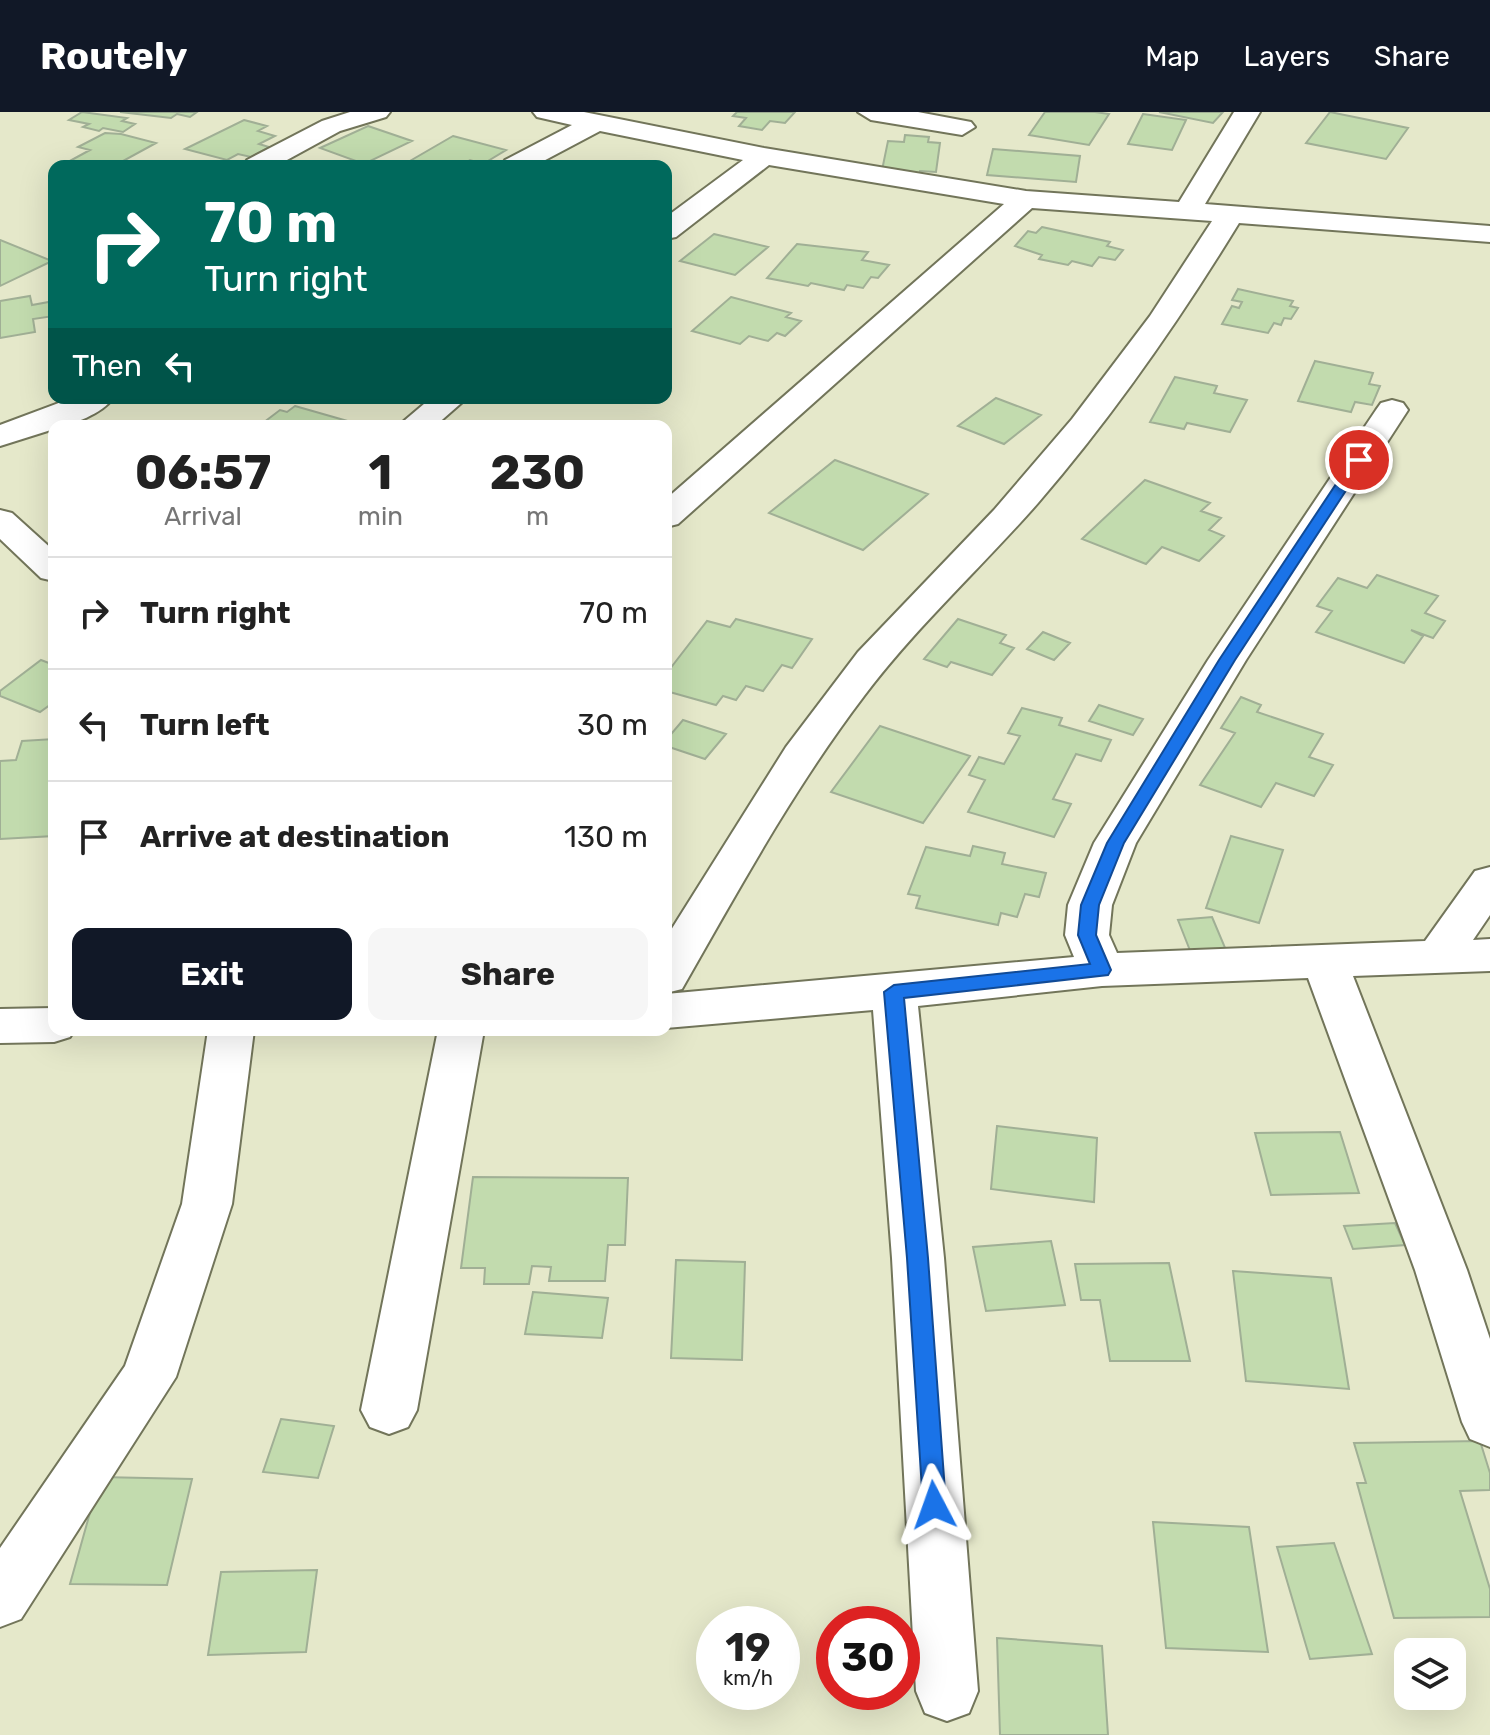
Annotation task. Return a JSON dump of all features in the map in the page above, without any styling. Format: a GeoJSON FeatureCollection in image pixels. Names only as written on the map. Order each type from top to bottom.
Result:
{"type":"FeatureCollection","features":[{"type":"Feature","properties":{"kind":"street"},"geometry":{"type":"LineString","coordinates":[[267,160],[322,129],[377,112]]}},
{"type":"Feature","properties":{"kind":"street"},"geometry":{"type":"LineString","coordinates":[[546,112],[764,156],[1026,199],[1490,234]]}},
{"type":"Feature","properties":{"kind":"street"},"geometry":{"type":"LineString","coordinates":[[871,112],[961,119],[963,190]]}},
{"type":"Feature","properties":{"kind":"street"},"geometry":{"type":"LineString","coordinates":[[1187,212],[1247,112]]}},
{"type":"Feature","properties":{"kind":"street"},"geometry":{"type":"LineString","coordinates":[[525,160],[597,122]]}},
{"type":"Feature","properties":{"kind":"street"},"geometry":{"type":"LineString","coordinates":[[672,226],[764,156]]}},
{"type":"Feature","properties":{"kind":"street"},"geometry":{"type":"LineString","coordinates":[[672,512],[1026,199]]}},
{"type":"Feature","properties":{"kind":"street"},"geometry":{"type":"LineString","coordinates":[[672,967],[769,800],[852,685],[1027,495],[1120,381],[1179,298],[1231,214]]}},
{"type":"Feature","properties":{"kind":"street"},"geometry":{"type":"LineString","coordinates":[[50,420],[85,404]]}},
{"type":"Feature","properties":{"kind":"street"},"geometry":{"type":"LineString","coordinates":[[422,420],[443,404]]}},
{"type":"Feature","properties":{"kind":"street"},"geometry":{"type":"LineString","coordinates":[[1102,970],[1087,935],[1090,905],[1115,843],[1227,660],[1392,410]]}},
{"type":"Feature","properties":{"kind":"street"},"geometry":{"type":"LineString","coordinates":[[0,436],[48,421]]}},
{"type":"Feature","properties":{"kind":"street"},"geometry":{"type":"LineString","coordinates":[[0,520],[48,564]]}},
{"type":"Feature","properties":{"kind":"street"},"geometry":{"type":"LineString","coordinates":[[1437,958],[1490,882]]}},
{"type":"Feature","properties":{"kind":"street"},"geometry":{"type":"LineString","coordinates":[[672,1010],[1102,970],[1490,955]]}},
{"type":"Feature","properties":{"kind":"street"},"geometry":{"type":"LineString","coordinates":[[1325,962],[1441,1270],[1490,1422]]}},
{"type":"Feature","properties":{"kind":"street"},"geometry":{"type":"LineString","coordinates":[[894,992],[918,1258],[947,1691]]}},
{"type":"Feature","properties":{"kind":"street"},"geometry":{"type":"LineString","coordinates":[[0,1026],[48,1025]]}},
{"type":"Feature","properties":{"kind":"street"},"geometry":{"type":"LineString","coordinates":[[0,1599],[149,1377],[207,1204],[230,1036]]}},
{"type":"Feature","properties":{"kind":"street"},"geometry":{"type":"LineString","coordinates":[[389,1410],[460,1036]]}},
{"type":"Feature","properties":{"kind":"building"},"geometry":{"type":"Polygon","coordinates":[[[82,112],[127,118],[122,121],[135,124],[123,132],[103,128],[99,131],[83,127],[89,124],[69,120],[82,112]]]}},
{"type":"Feature","properties":{"kind":"building"},"geometry":{"type":"Polygon","coordinates":[[[120,112],[197,112],[190,117],[177,114],[171,118],[120,112]]]}},
{"type":"Feature","properties":{"kind":"building"},"geometry":{"type":"Polygon","coordinates":[[[737,112],[795,112],[785,123],[770,121],[762,130],[739,126],[746,118],[733,116],[737,112]]]}},
{"type":"Feature","properties":{"kind":"building"},"geometry":{"type":"Polygon","coordinates":[[[1045,112],[1109,114],[1089,145],[1029,135],[1045,112]]]}},
{"type":"Feature","properties":{"kind":"building"},"geometry":{"type":"Polygon","coordinates":[[[1159,112],[1223,112],[1213,123],[1159,112]]]}},
{"type":"Feature","properties":{"kind":"building"},"geometry":{"type":"Polygon","coordinates":[[[1330,112],[1408,128],[1386,159],[1306,143],[1330,112]]]}},
{"type":"Feature","properties":{"kind":"building"},"geometry":{"type":"Polygon","coordinates":[[[1143,114],[1186,120],[1172,150],[1128,144],[1143,114]]]}},
{"type":"Feature","properties":{"kind":"building"},"geometry":{"type":"Polygon","coordinates":[[[244,120],[267,126],[258,131],[275,136],[259,144],[269,147],[251,157],[238,154],[227,160],[185,149],[244,120]]]}},
{"type":"Feature","properties":{"kind":"building"},"geometry":{"type":"Polygon","coordinates":[[[368,126],[412,141],[372,160],[353,160],[320,148],[368,126]]]}},
{"type":"Feature","properties":{"kind":"building"},"geometry":{"type":"Polygon","coordinates":[[[105,133],[156,143],[125,160],[72,160],[90,150],[78,147],[105,133]]]}},
{"type":"Feature","properties":{"kind":"building"},"geometry":{"type":"Polygon","coordinates":[[[905,135],[929,137],[928,142],[940,143],[936,172],[920,171],[919,177],[881,175],[888,141],[904,142],[905,135]]]}},
{"type":"Feature","properties":{"kind":"building"},"geometry":{"type":"Polygon","coordinates":[[[453,136],[506,150],[490,160],[412,160],[453,136]]]}},
{"type":"Feature","properties":{"kind":"building"},"geometry":{"type":"Polygon","coordinates":[[[993,149],[1080,156],[1076,182],[987,175],[993,149]]]}},
{"type":"Feature","properties":{"kind":"building"},"geometry":{"type":"Polygon","coordinates":[[[1042,227],[1110,242],[1107,246],[1123,250],[1115,260],[1099,257],[1092,266],[1039,259],[1042,255],[1015,246],[1028,231],[1036,233],[1042,227]]]}},
{"type":"Feature","properties":{"kind":"building"},"geometry":{"type":"Polygon","coordinates":[[[714,234],[768,247],[735,275],[680,261],[714,234]]]}},
{"type":"Feature","properties":{"kind":"building"},"geometry":{"type":"Polygon","coordinates":[[[0,240],[48,259],[48,263],[0,286],[0,240]]]}},
{"type":"Feature","properties":{"kind":"building"},"geometry":{"type":"Polygon","coordinates":[[[797,244],[868,252],[862,260],[889,265],[878,278],[871,277],[863,288],[847,285],[844,290],[767,278],[797,244]]]}},
{"type":"Feature","properties":{"kind":"building"},"geometry":{"type":"Polygon","coordinates":[[[1238,289],[1293,301],[1290,306],[1298,308],[1291,319],[1284,318],[1281,325],[1274,323],[1268,333],[1222,324],[1232,306],[1239,308],[1242,302],[1232,300],[1238,289]]]}},
{"type":"Feature","properties":{"kind":"building"},"geometry":{"type":"Polygon","coordinates":[[[30,296],[32,305],[48,302],[48,317],[33,319],[35,332],[0,338],[0,301],[30,296]]]}},
{"type":"Feature","properties":{"kind":"building"},"geometry":{"type":"Polygon","coordinates":[[[731,297],[791,313],[786,317],[801,321],[785,336],[777,333],[768,341],[749,336],[740,344],[692,331],[731,297]]]}},
{"type":"Feature","properties":{"kind":"building"},"geometry":{"type":"Polygon","coordinates":[[[1315,361],[1373,373],[1369,384],[1380,386],[1372,405],[1355,402],[1351,412],[1298,401],[1315,361]]]}},
{"type":"Feature","properties":{"kind":"building"},"geometry":{"type":"Polygon","coordinates":[[[1175,377],[1217,386],[1214,393],[1247,400],[1230,432],[1187,423],[1184,429],[1150,422],[1175,377]]]}},
{"type":"Feature","properties":{"kind":"building"},"geometry":{"type":"Polygon","coordinates":[[[996,398],[1041,415],[1004,444],[958,426],[996,398]]]}},
{"type":"Feature","properties":{"kind":"building"},"geometry":{"type":"Polygon","coordinates":[[[295,406],[344,420],[267,420],[280,410],[287,412],[295,406]]]}},
{"type":"Feature","properties":{"kind":"building"},"geometry":{"type":"Polygon","coordinates":[[[835,460],[928,494],[863,550],[769,513],[835,460]]]}},
{"type":"Feature","properties":{"kind":"building"},"geometry":{"type":"Polygon","coordinates":[[[1145,480],[1210,503],[1201,511],[1221,518],[1209,530],[1224,536],[1199,561],[1162,547],[1146,564],[1082,539],[1145,480]]]}},
{"type":"Feature","properties":{"kind":"building"},"geometry":{"type":"Polygon","coordinates":[[[1377,575],[1438,596],[1425,613],[1445,621],[1433,638],[1411,630],[1423,636],[1404,663],[1316,632],[1332,611],[1317,606],[1338,578],[1367,588],[1377,575]]]}},
{"type":"Feature","properties":{"kind":"building"},"geometry":{"type":"Polygon","coordinates":[[[736,619],[812,639],[792,668],[782,665],[763,691],[746,686],[736,700],[723,696],[716,705],[672,693],[672,666],[707,621],[730,627],[736,619]]]}},
{"type":"Feature","properties":{"kind":"building"},"geometry":{"type":"Polygon","coordinates":[[[958,619],[1006,635],[1000,643],[1014,648],[992,675],[951,662],[947,667],[924,659],[958,619]]]}},
{"type":"Feature","properties":{"kind":"building"},"geometry":{"type":"Polygon","coordinates":[[[1043,632],[1070,643],[1054,660],[1027,649],[1043,632]]]}},
{"type":"Feature","properties":{"kind":"building"},"geometry":{"type":"Polygon","coordinates":[[[41,660],[48,663],[48,706],[40,712],[0,696],[0,691],[41,660]]]}},
{"type":"Feature","properties":{"kind":"building"},"geometry":{"type":"Polygon","coordinates":[[[1241,697],[1261,705],[1257,712],[1323,734],[1309,757],[1333,765],[1314,796],[1276,783],[1261,807],[1200,785],[1235,733],[1221,728],[1241,697]]]}},
{"type":"Feature","properties":{"kind":"building"},"geometry":{"type":"Polygon","coordinates":[[[1099,705],[1143,719],[1133,735],[1089,721],[1099,705]]]}},
{"type":"Feature","properties":{"kind":"building"},"geometry":{"type":"Polygon","coordinates":[[[1022,708],[1062,718],[1059,725],[1111,740],[1101,761],[1076,754],[1053,799],[1071,804],[1054,837],[968,812],[985,780],[969,775],[979,757],[1004,764],[1020,736],[1008,733],[1022,708]]]}},
{"type":"Feature","properties":{"kind":"building"},"geometry":{"type":"Polygon","coordinates":[[[683,720],[726,734],[705,759],[672,748],[672,733],[683,720]]]}},
{"type":"Feature","properties":{"kind":"building"},"geometry":{"type":"Polygon","coordinates":[[[880,726],[970,756],[923,823],[831,792],[880,726]]]}},
{"type":"Feature","properties":{"kind":"building"},"geometry":{"type":"Polygon","coordinates":[[[48,739],[48,836],[0,839],[0,761],[16,760],[22,741],[48,739]]]}},
{"type":"Feature","properties":{"kind":"building"},"geometry":{"type":"Polygon","coordinates":[[[1231,836],[1283,850],[1259,923],[1206,908],[1231,836]]]}},
{"type":"Feature","properties":{"kind":"building"},"geometry":{"type":"Polygon","coordinates":[[[973,846],[1005,853],[1002,864],[1046,873],[1039,897],[1025,894],[1017,917],[1001,913],[998,925],[916,908],[920,896],[908,894],[926,847],[970,856],[973,846]]]}},
{"type":"Feature","properties":{"kind":"building"},"geometry":{"type":"Polygon","coordinates":[[[1212,917],[1226,950],[1191,953],[1178,920],[1212,917]]]}},
{"type":"Feature","properties":{"kind":"building"},"geometry":{"type":"Polygon","coordinates":[[[997,1126],[1097,1138],[1094,1202],[991,1189],[997,1126]]]}},
{"type":"Feature","properties":{"kind":"building"},"geometry":{"type":"Polygon","coordinates":[[[1340,1132],[1359,1193],[1271,1195],[1255,1133],[1340,1132]]]}},
{"type":"Feature","properties":{"kind":"building"},"geometry":{"type":"Polygon","coordinates":[[[473,1177],[628,1178],[625,1245],[608,1245],[605,1281],[549,1281],[551,1267],[532,1266],[529,1284],[484,1284],[485,1268],[461,1268],[473,1177]]]}},
{"type":"Feature","properties":{"kind":"building"},"geometry":{"type":"Polygon","coordinates":[[[1395,1223],[1405,1245],[1353,1249],[1344,1226],[1395,1223]]]}},
{"type":"Feature","properties":{"kind":"building"},"geometry":{"type":"Polygon","coordinates":[[[1051,1241],[1065,1305],[986,1311],[973,1247],[1051,1241]]]}},
{"type":"Feature","properties":{"kind":"building"},"geometry":{"type":"Polygon","coordinates":[[[676,1260],[745,1262],[742,1360],[671,1358],[676,1260]]]}},
{"type":"Feature","properties":{"kind":"building"},"geometry":{"type":"Polygon","coordinates":[[[1169,1263],[1190,1361],[1110,1361],[1100,1300],[1081,1300],[1075,1264],[1169,1263]]]}},
{"type":"Feature","properties":{"kind":"building"},"geometry":{"type":"Polygon","coordinates":[[[1233,1271],[1331,1278],[1349,1389],[1246,1381],[1233,1271]]]}},
{"type":"Feature","properties":{"kind":"building"},"geometry":{"type":"Polygon","coordinates":[[[533,1292],[608,1298],[602,1338],[525,1334],[533,1292]]]}},
{"type":"Feature","properties":{"kind":"building"},"geometry":{"type":"Polygon","coordinates":[[[281,1419],[334,1426],[318,1478],[263,1472],[281,1419]]]}},
{"type":"Feature","properties":{"kind":"building"},"geometry":{"type":"Polygon","coordinates":[[[1480,1441],[1490,1473],[1490,1490],[1460,1491],[1490,1589],[1490,1617],[1394,1618],[1357,1483],[1366,1483],[1354,1443],[1480,1441]]]}},
{"type":"Feature","properties":{"kind":"building"},"geometry":{"type":"Polygon","coordinates":[[[100,1477],[192,1479],[167,1585],[70,1584],[100,1477]]]}},
{"type":"Feature","properties":{"kind":"building"},"geometry":{"type":"Polygon","coordinates":[[[1153,1522],[1249,1527],[1268,1652],[1166,1648],[1153,1522]]]}},
{"type":"Feature","properties":{"kind":"building"},"geometry":{"type":"Polygon","coordinates":[[[1334,1543],[1372,1654],[1310,1659],[1277,1547],[1334,1543]]]}},
{"type":"Feature","properties":{"kind":"building"},"geometry":{"type":"Polygon","coordinates":[[[317,1570],[306,1652],[208,1655],[221,1572],[317,1570]]]}},
{"type":"Feature","properties":{"kind":"building"},"geometry":{"type":"Polygon","coordinates":[[[997,1638],[1102,1646],[1108,1735],[1000,1735],[997,1638]]]}},
{"type":"Feature","properties":{"kind":"route"},"geometry":{"type":"LineString","coordinates":[[934,1505],[918,1258],[894,992],[1102,970],[1087,935],[1090,905],[1115,843],[1227,660],[1359,460]]}}]}
